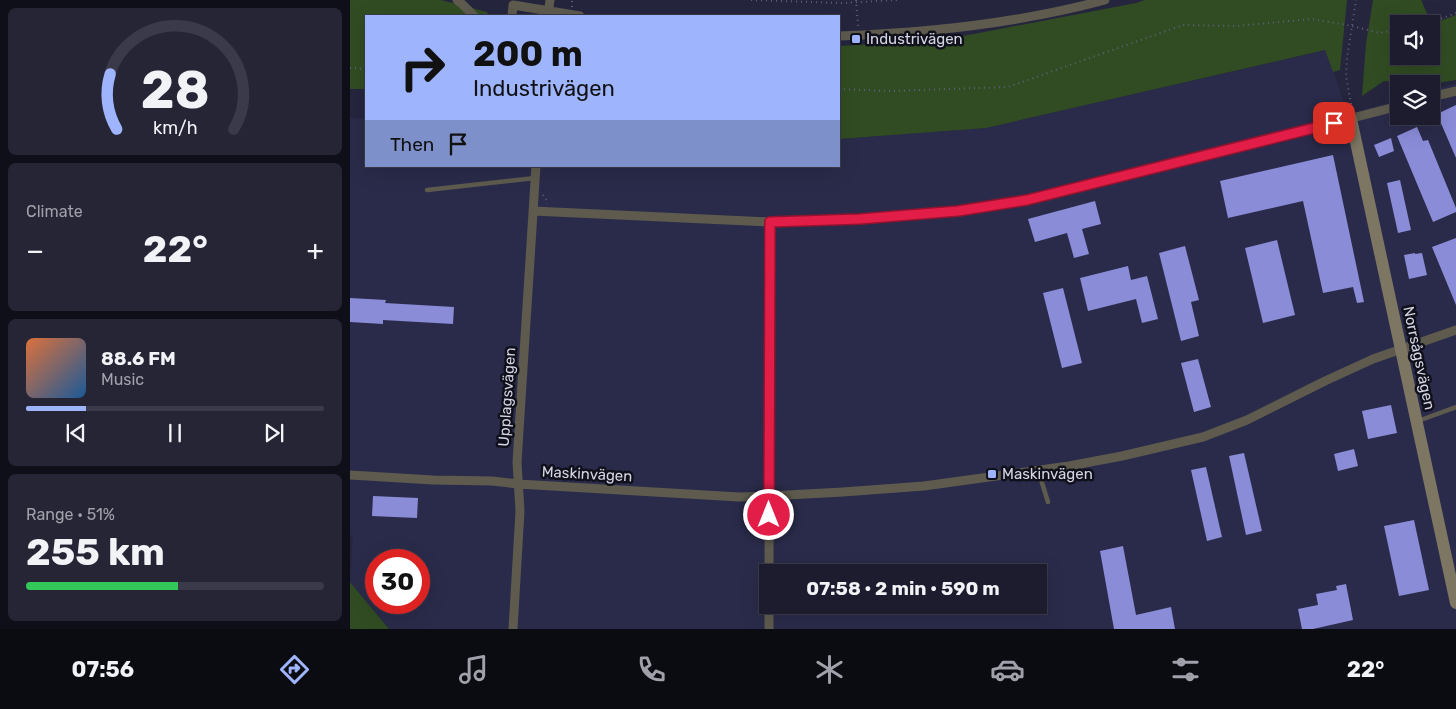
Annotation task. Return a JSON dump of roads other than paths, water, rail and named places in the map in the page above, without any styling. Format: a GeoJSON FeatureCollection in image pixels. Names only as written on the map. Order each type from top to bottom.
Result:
{"type":"FeatureCollection","features":[{"type":"Feature","properties":{"kind":"street"},"geometry":{"type":"LineString","coordinates":[[457,0],[473,15]]}},
{"type":"Feature","properties":{"kind":"street"},"geometry":{"type":"LineString","coordinates":[[548,14],[550,0]]}},
{"type":"Feature","properties":{"kind":"street"},"geometry":{"type":"LineString","coordinates":[[840,36],[953,28],[1053,12],[1105,0]]}},
{"type":"Feature","properties":{"kind":"street"},"geometry":{"type":"LineString","coordinates":[[512,15],[513,5],[548,14],[564,15]]}},
{"type":"Feature","properties":{"kind":"street"},"geometry":{"type":"LineString","coordinates":[[1440,95],[1456,91]]}},
{"type":"Feature","properties":{"kind":"street"},"geometry":{"type":"LineString","coordinates":[[533,210],[770,222],[860,219],[958,211],[1027,200],[1390,108]]}},
{"type":"Feature","properties":{"kind":"street","name":"Norrsågsvägen"},"geometry":{"type":"LineString","coordinates":[[1351,119],[1456,603]]}},
{"type":"Feature","properties":{"kind":"street","name":"Upplagsvägen"},"geometry":{"type":"LineString","coordinates":[[513,629],[520,511],[517,452],[536,167]]}},
{"type":"Feature","properties":{"kind":"street"},"geometry":{"type":"LineString","coordinates":[[769,564],[770,222]]}},
{"type":"Feature","properties":{"kind":"street","name":"Maskinvägen"},"geometry":{"type":"LineString","coordinates":[[350,475],[492,481],[739,497],[853,492],[924,486],[1122,456],[1203,437],[1247,420],[1373,359],[1456,330]]}},
{"type":"Feature","properties":{"kind":"street"},"geometry":{"type":"LineString","coordinates":[[769,614],[769,629]]}},
{"type":"Feature","properties":{"kind":"lane"},"geometry":{"type":"LineString","coordinates":[[427,190],[535,178]]}},
{"type":"Feature","properties":{"kind":"lane"},"geometry":{"type":"LineString","coordinates":[[1416,422],[1456,407]]}},
{"type":"Feature","properties":{"kind":"lane"},"geometry":{"type":"LineString","coordinates":[[1038,470],[1048,502]]}},
{"type":"Feature","properties":{"kind":"place","name":"Industrivägen"},"geometry":{"type":"Point","coordinates":[856,39]}},
{"type":"Feature","properties":{"kind":"place","name":"Maskinvägen"},"geometry":{"type":"Point","coordinates":[992,474]}}]}
